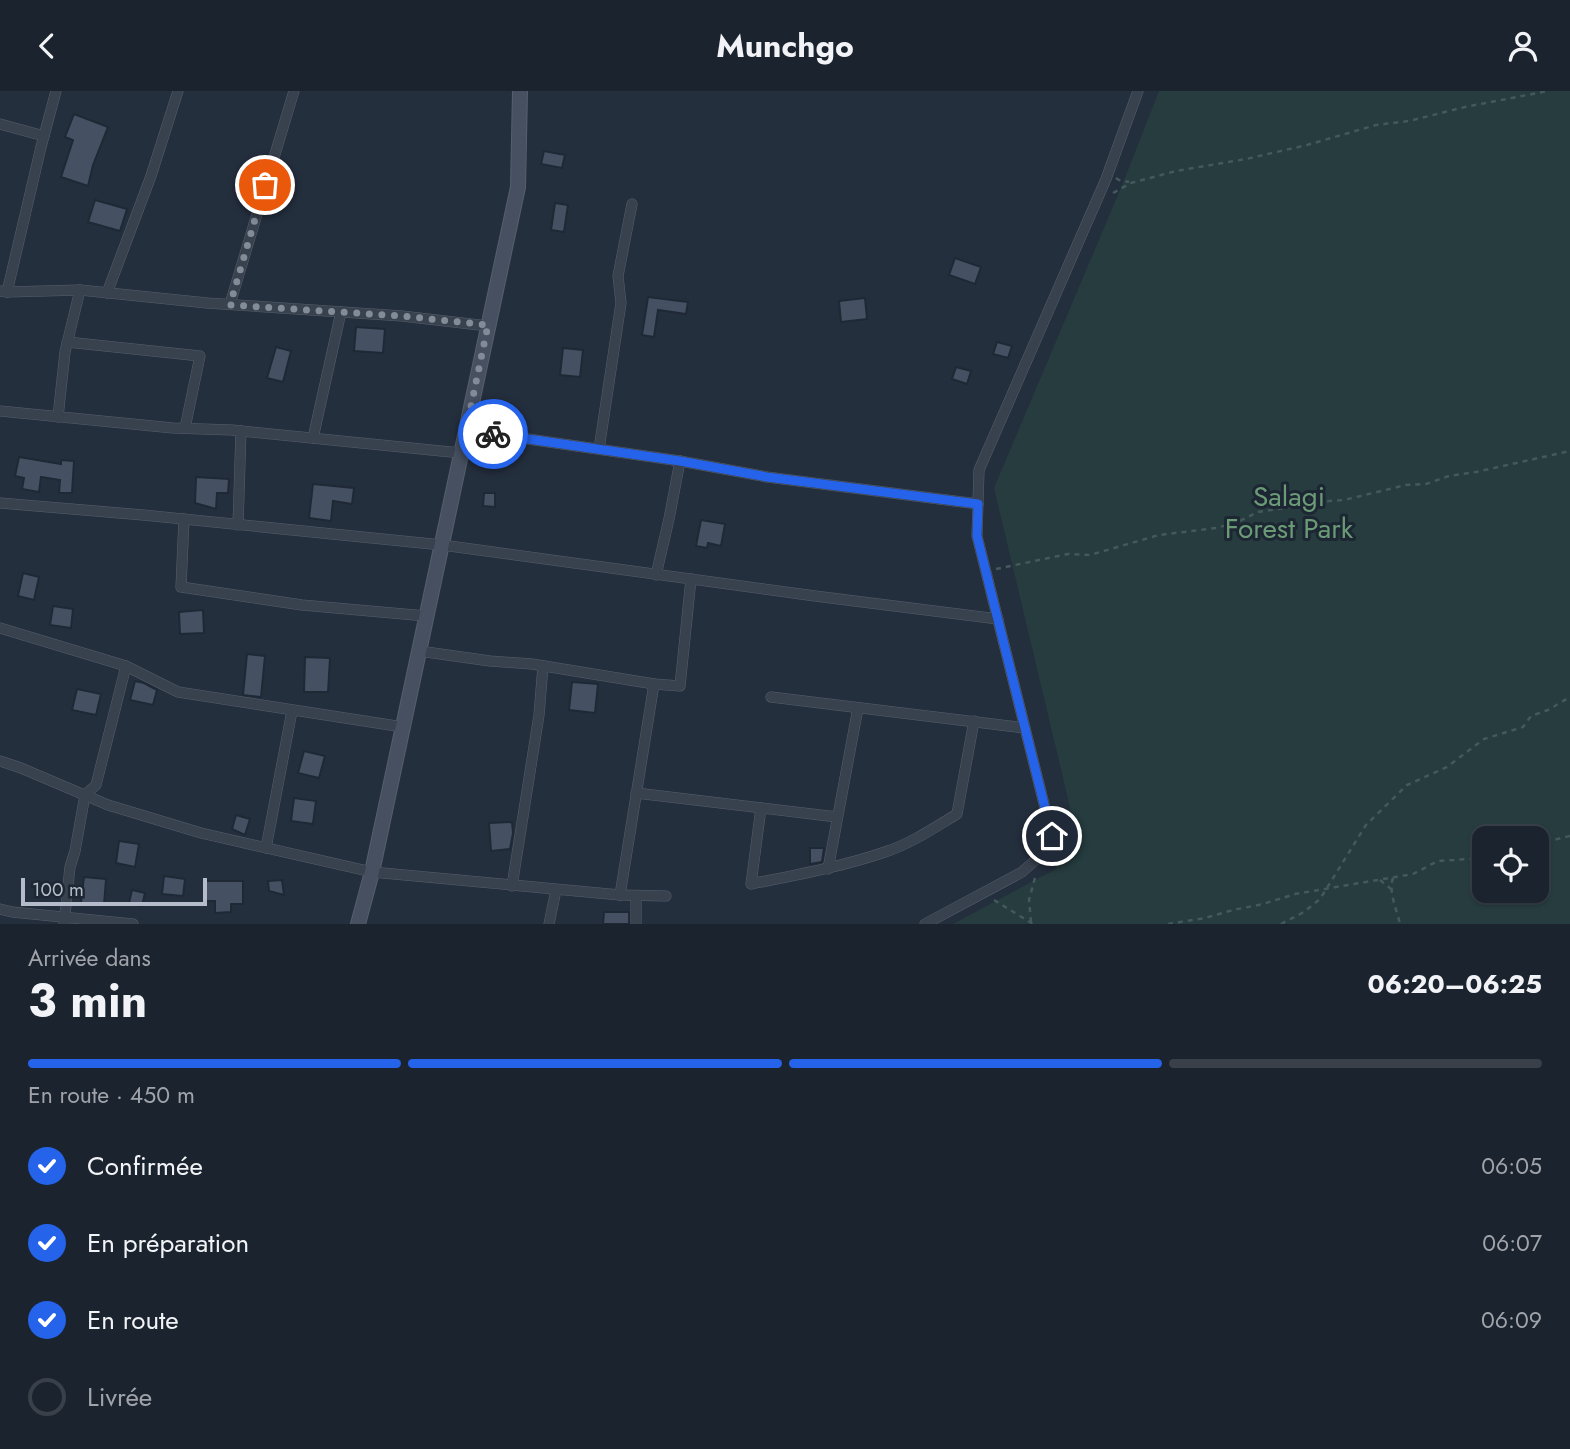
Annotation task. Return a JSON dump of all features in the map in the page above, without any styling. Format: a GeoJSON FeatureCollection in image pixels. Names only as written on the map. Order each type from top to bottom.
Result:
{"type":"FeatureCollection","features":[{"type":"Feature","properties":{"kind":"street"},"geometry":{"type":"LineString","coordinates":[[56,91],[4,291],[80,290],[230,305],[402,316],[488,325]]}},
{"type":"Feature","properties":{"kind":"street"},"geometry":{"type":"LineString","coordinates":[[107,293],[151,176],[178,91]]}},
{"type":"Feature","properties":{"kind":"street"},"geometry":{"type":"LineString","coordinates":[[230,305],[294,91]]}},
{"type":"Feature","properties":{"kind":"street"},"geometry":{"type":"LineString","coordinates":[[358,924],[372,872],[517,187],[520,91]]}},
{"type":"Feature","properties":{"kind":"street"},"geometry":{"type":"LineString","coordinates":[[925,924],[1022,872],[1040,856],[1052,836],[977,536],[979,470],[1098,197],[1138,91]]}},
{"type":"Feature","properties":{"kind":"street"},"geometry":{"type":"LineString","coordinates":[[0,124],[44,136]]}},
{"type":"Feature","properties":{"kind":"street"},"geometry":{"type":"LineString","coordinates":[[599,449],[621,303],[618,276],[632,204]]}},
{"type":"Feature","properties":{"kind":"street"},"geometry":{"type":"LineString","coordinates":[[58,417],[67,342],[80,290]]}},
{"type":"Feature","properties":{"kind":"street"},"geometry":{"type":"LineString","coordinates":[[313,438],[341,312]]}},
{"type":"Feature","properties":{"kind":"street"},"geometry":{"type":"LineString","coordinates":[[67,342],[200,356],[185,428]]}},
{"type":"Feature","properties":{"kind":"street"},"geometry":{"type":"LineString","coordinates":[[0,411],[461,453]]}},
{"type":"Feature","properties":{"kind":"street"},"geometry":{"type":"LineString","coordinates":[[466,430],[680,461],[767,477],[978,504]]}},
{"type":"Feature","properties":{"kind":"street"},"geometry":{"type":"LineString","coordinates":[[238,524],[242,431]]}},
{"type":"Feature","properties":{"kind":"street"},"geometry":{"type":"LineString","coordinates":[[656,575],[680,461]]}},
{"type":"Feature","properties":{"kind":"street"},"geometry":{"type":"LineString","coordinates":[[0,503],[442,545],[998,619]]}},
{"type":"Feature","properties":{"kind":"street"},"geometry":{"type":"LineString","coordinates":[[184,519],[180,587],[302,605],[426,616]]}},
{"type":"Feature","properties":{"kind":"street"},"geometry":{"type":"LineString","coordinates":[[419,651],[532,664],[680,686],[691,579]]}},
{"type":"Feature","properties":{"kind":"street"},"geometry":{"type":"LineString","coordinates":[[0,628],[126,666],[178,692],[403,727]]}},
{"type":"Feature","properties":{"kind":"street"},"geometry":{"type":"LineString","coordinates":[[65,920],[70,867],[85,795],[96,785],[126,666]]}},
{"type":"Feature","properties":{"kind":"street"},"geometry":{"type":"LineString","coordinates":[[512,886],[539,715],[543,666]]}},
{"type":"Feature","properties":{"kind":"street"},"geometry":{"type":"LineString","coordinates":[[620,895],[654,684]]}},
{"type":"Feature","properties":{"kind":"street"},"geometry":{"type":"LineString","coordinates":[[771,698],[1025,728]]}},
{"type":"Feature","properties":{"kind":"street"},"geometry":{"type":"LineString","coordinates":[[828,869],[858,708]]}},
{"type":"Feature","properties":{"kind":"street"},"geometry":{"type":"LineString","coordinates":[[266,848],[292,711]]}},
{"type":"Feature","properties":{"kind":"street"},"geometry":{"type":"LineString","coordinates":[[761,808],[751,884],[828,869],[887,852],[957,814],[974,721]]}},
{"type":"Feature","properties":{"kind":"street"},"geometry":{"type":"LineString","coordinates":[[0,761],[108,805],[174,825],[372,872],[556,890],[666,896]]}},
{"type":"Feature","properties":{"kind":"street"},"geometry":{"type":"LineString","coordinates":[[636,793],[837,817]]}},
{"type":"Feature","properties":{"kind":"street"},"geometry":{"type":"LineString","coordinates":[[549,924],[556,890]]}},
{"type":"Feature","properties":{"kind":"street"},"geometry":{"type":"LineString","coordinates":[[636,896],[636,924]]}},
{"type":"Feature","properties":{"kind":"street"},"geometry":{"type":"LineString","coordinates":[[0,909],[65,920],[133,924]]}},
{"type":"Feature","properties":{"kind":"path"},"geometry":{"type":"LineString","coordinates":[[1098,197],[1131,183],[1176,171],[1246,159],[1376,125],[1409,121],[1548,91]]}},
{"type":"Feature","properties":{"kind":"path"},"geometry":{"type":"LineString","coordinates":[[986,571],[1068,554],[1090,555],[1158,535],[1216,528],[1238,522],[1258,512],[1344,499],[1406,485],[1426,484],[1449,476],[1570,451]]}},
{"type":"Feature","properties":{"kind":"path"},"geometry":{"type":"LineString","coordinates":[[1281,924],[1304,912],[1320,899],[1366,825],[1406,785],[1447,767],[1484,740],[1523,727],[1531,716],[1570,697]]}},
{"type":"Feature","properties":{"kind":"path"},"geometry":{"type":"LineString","coordinates":[[1549,841],[1570,835]]}},
{"type":"Feature","properties":{"kind":"path"},"geometry":{"type":"LineString","coordinates":[[1032,923],[1029,900],[1040,856]]}},
{"type":"Feature","properties":{"kind":"path"},"geometry":{"type":"LineString","coordinates":[[1167,924],[1205,918],[1294,894],[1413,874],[1438,861],[1472,859]]}},
{"type":"Feature","properties":{"kind":"path"},"geometry":{"type":"LineString","coordinates":[[1394,878],[1391,890],[1400,924]]}},
{"type":"Feature","properties":{"kind":"path"},"geometry":{"type":"LineString","coordinates":[[1380,880],[1391,890]]}},
{"type":"Feature","properties":{"kind":"path"},"geometry":{"type":"LineString","coordinates":[[982,894],[1032,923]]}},
{"type":"Feature","properties":{"kind":"green space","name":"Salagi Forest Park"},"geometry":{"type":"Polygon","coordinates":[[[1159,91],[1570,91],[1570,924],[953,924],[1056,869],[1064,846],[1070,807],[994,488],[1159,91]]]}},
{"type":"Feature","properties":{"kind":"building"},"geometry":{"type":"Polygon","coordinates":[[[74,114],[108,127],[88,186],[61,177],[73,140],[65,137],[74,114]]]}},
{"type":"Feature","properties":{"kind":"building"},"geometry":{"type":"Polygon","coordinates":[[[544,151],[565,155],[562,168],[541,164],[544,151]]]}},
{"type":"Feature","properties":{"kind":"building"},"geometry":{"type":"Polygon","coordinates":[[[95,200],[127,209],[120,231],[88,222],[95,200]]]}},
{"type":"Feature","properties":{"kind":"building"},"geometry":{"type":"Polygon","coordinates":[[[555,203],[568,205],[564,232],[551,230],[555,203]]]}},
{"type":"Feature","properties":{"kind":"building"},"geometry":{"type":"Polygon","coordinates":[[[955,258],[981,267],[975,284],[949,275],[955,258]]]}},
{"type":"Feature","properties":{"kind":"building"},"geometry":{"type":"Polygon","coordinates":[[[648,297],[688,302],[686,314],[658,310],[654,337],[642,335],[648,297]]]}},
{"type":"Feature","properties":{"kind":"building"},"geometry":{"type":"Polygon","coordinates":[[[865,298],[867,319],[841,322],[839,301],[865,298]]]}},
{"type":"Feature","properties":{"kind":"building"},"geometry":{"type":"Polygon","coordinates":[[[356,327],[385,329],[383,353],[354,351],[356,327]]]}},
{"type":"Feature","properties":{"kind":"building"},"geometry":{"type":"Polygon","coordinates":[[[997,342],[1012,346],[1008,358],[993,354],[997,342]]]}},
{"type":"Feature","properties":{"kind":"building"},"geometry":{"type":"Polygon","coordinates":[[[276,347],[291,351],[283,382],[267,378],[276,347]]]}},
{"type":"Feature","properties":{"kind":"building"},"geometry":{"type":"Polygon","coordinates":[[[563,348],[583,350],[580,377],[560,375],[563,348]]]}},
{"type":"Feature","properties":{"kind":"building"},"geometry":{"type":"Polygon","coordinates":[[[956,367],[971,371],[967,384],[952,379],[956,367]]]}},
{"type":"Feature","properties":{"kind":"building"},"geometry":{"type":"Polygon","coordinates":[[[19,457],[61,464],[61,460],[74,461],[72,493],[59,493],[60,480],[41,477],[39,492],[22,489],[24,478],[15,476],[19,457]]]}},
{"type":"Feature","properties":{"kind":"building"},"geometry":{"type":"Polygon","coordinates":[[[196,477],[229,479],[228,493],[217,493],[216,509],[195,503],[196,477]]]}},
{"type":"Feature","properties":{"kind":"building"},"geometry":{"type":"Polygon","coordinates":[[[313,484],[354,488],[352,504],[333,501],[331,521],[309,518],[313,484]]]}},
{"type":"Feature","properties":{"kind":"building"},"geometry":{"type":"Polygon","coordinates":[[[484,493],[495,493],[495,507],[483,506],[484,493]]]}},
{"type":"Feature","properties":{"kind":"building"},"geometry":{"type":"Polygon","coordinates":[[[701,520],[725,524],[721,546],[708,543],[707,548],[696,546],[701,520]]]}},
{"type":"Feature","properties":{"kind":"building"},"geometry":{"type":"Polygon","coordinates":[[[23,573],[39,577],[34,600],[18,596],[23,573]]]}},
{"type":"Feature","properties":{"kind":"building"},"geometry":{"type":"Polygon","coordinates":[[[53,606],[73,609],[71,628],[50,625],[53,606]]]}},
{"type":"Feature","properties":{"kind":"building"},"geometry":{"type":"Polygon","coordinates":[[[203,610],[204,633],[180,634],[179,612],[203,610]]]}},
{"type":"Feature","properties":{"kind":"building"},"geometry":{"type":"Polygon","coordinates":[[[247,654],[265,656],[261,697],[243,695],[247,654]]]}},
{"type":"Feature","properties":{"kind":"building"},"geometry":{"type":"Polygon","coordinates":[[[305,657],[330,658],[328,692],[304,692],[305,657]]]}},
{"type":"Feature","properties":{"kind":"building"},"geometry":{"type":"Polygon","coordinates":[[[135,681],[157,690],[153,705],[130,700],[135,681]]]}},
{"type":"Feature","properties":{"kind":"building"},"geometry":{"type":"Polygon","coordinates":[[[572,682],[598,684],[595,713],[569,710],[572,682]]]}},
{"type":"Feature","properties":{"kind":"building"},"geometry":{"type":"Polygon","coordinates":[[[77,689],[101,694],[96,715],[72,710],[77,689]]]}},
{"type":"Feature","properties":{"kind":"building"},"geometry":{"type":"Polygon","coordinates":[[[304,751],[325,756],[319,778],[298,773],[304,751]]]}},
{"type":"Feature","properties":{"kind":"building"},"geometry":{"type":"Polygon","coordinates":[[[294,798],[316,801],[313,824],[291,821],[294,798]]]}},
{"type":"Feature","properties":{"kind":"building"},"geometry":{"type":"Polygon","coordinates":[[[236,815],[250,819],[245,835],[232,829],[236,815]]]}},
{"type":"Feature","properties":{"kind":"building"},"geometry":{"type":"Polygon","coordinates":[[[512,822],[510,849],[491,851],[489,823],[512,822]]]}},
{"type":"Feature","properties":{"kind":"building"},"geometry":{"type":"Polygon","coordinates":[[[119,841],[139,844],[135,867],[116,863],[119,841]]]}},
{"type":"Feature","properties":{"kind":"building"},"geometry":{"type":"Polygon","coordinates":[[[810,848],[824,848],[822,862],[810,864],[810,848]]]}},
{"type":"Feature","properties":{"kind":"building"},"geometry":{"type":"Polygon","coordinates":[[[164,876],[185,879],[183,896],[162,894],[164,876]]]}},
{"type":"Feature","properties":{"kind":"building"},"geometry":{"type":"Polygon","coordinates":[[[84,877],[106,879],[104,905],[81,903],[84,877]]]}},
{"type":"Feature","properties":{"kind":"building"},"geometry":{"type":"Polygon","coordinates":[[[282,880],[284,895],[269,891],[268,881],[282,880]]]}},
{"type":"Feature","properties":{"kind":"building"},"geometry":{"type":"Polygon","coordinates":[[[204,881],[243,881],[243,904],[231,904],[231,912],[215,913],[215,901],[205,901],[204,881]]]}},
{"type":"Feature","properties":{"kind":"building"},"geometry":{"type":"Polygon","coordinates":[[[132,890],[145,893],[142,906],[129,903],[132,890]]]}},
{"type":"Feature","properties":{"kind":"building"},"geometry":{"type":"Polygon","coordinates":[[[604,912],[629,912],[629,924],[603,924],[604,912]]]}},
{"type":"Feature","properties":{"kind":"way so far"},"geometry":{"type":"LineString","coordinates":[[265,185],[230,305],[402,316],[488,325],[466,430],[493,434]]}},
{"type":"Feature","properties":{"kind":"route"},"geometry":{"type":"LineString","coordinates":[[493,434],[680,461],[767,477],[978,504],[977,536],[1052,836]]}}]}
